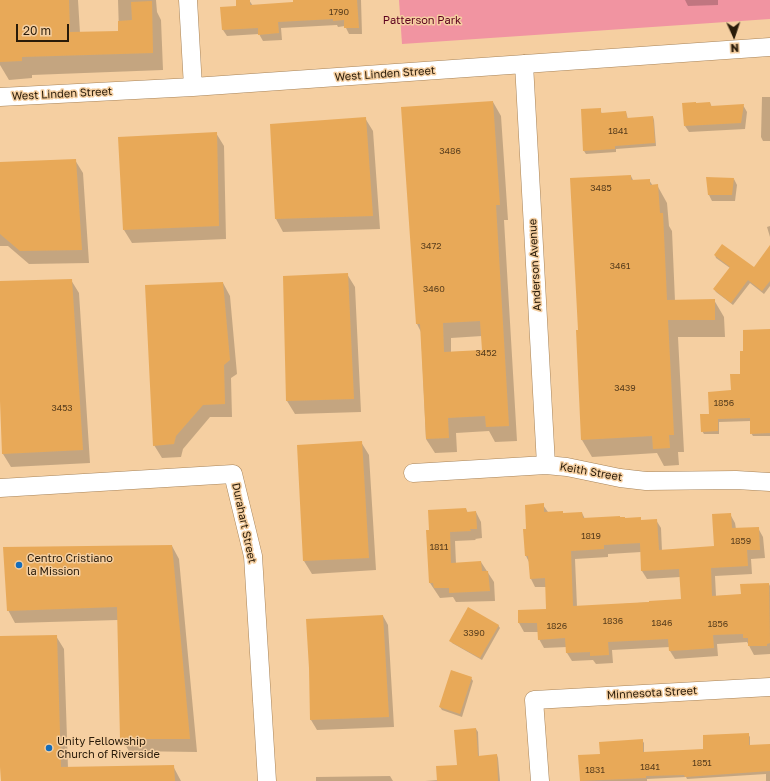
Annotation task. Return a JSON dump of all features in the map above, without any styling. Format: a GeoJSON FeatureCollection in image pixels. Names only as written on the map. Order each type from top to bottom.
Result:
{"type":"FeatureCollection","features":[{"type":"Feature","properties":{"kind":"street"},"geometry":{"type":"LineString","coordinates":[[188,0],[193,87]]}},
{"type":"Feature","properties":{"kind":"street","name":"West Linden Street"},"geometry":{"type":"LineString","coordinates":[[0,98],[193,87],[770,47]]}},
{"type":"Feature","properties":{"kind":"street","name":"Anderson Avenue"},"geometry":{"type":"LineString","coordinates":[[524,64],[546,465]]}},
{"type":"Feature","properties":{"kind":"street","name":"Keith Street"},"geometry":{"type":"LineString","coordinates":[[413,473],[546,465],[567,467],[620,478],[646,481],[715,480],[770,482]]}},
{"type":"Feature","properties":{"kind":"street","name":"Durahart Street"},"geometry":{"type":"LineString","coordinates":[[0,488],[234,474],[253,556],[267,781]]}},
{"type":"Feature","properties":{"kind":"street","name":"Minnesota Street"},"geometry":{"type":"LineString","coordinates":[[540,781],[534,700],[770,687]]}},
{"type":"Feature","properties":{"kind":"green space","name":"Patterson Park"},"geometry":{"type":"Polygon","coordinates":[[[399,0],[770,0],[770,19],[402,44],[399,0]]]}},
{"type":"Feature","properties":{"kind":"building"},"geometry":{"type":"Polygon","coordinates":[[[0,0],[69,0],[70,32],[118,31],[118,21],[132,20],[131,2],[152,1],[153,53],[22,57],[22,61],[0,62],[0,0]]]}},
{"type":"Feature","properties":{"kind":"building"},"geometry":{"type":"Polygon","coordinates":[[[236,0],[250,0],[250,5],[293,2],[293,0],[357,0],[359,28],[344,28],[344,20],[333,21],[333,19],[278,22],[279,33],[258,35],[258,28],[222,30],[220,7],[236,6],[236,0]]]}},
{"type":"Feature","properties":{"kind":"building"},"geometry":{"type":"Polygon","coordinates":[[[493,101],[500,205],[496,205],[509,426],[486,427],[485,416],[448,418],[449,438],[426,439],[420,324],[416,324],[401,107],[493,101]],[[480,321],[443,323],[444,352],[482,350],[480,321]]]}},
{"type":"Feature","properties":{"kind":"building"},"geometry":{"type":"Polygon","coordinates":[[[710,102],[711,106],[744,104],[741,123],[684,126],[682,103],[710,102]]]}},
{"type":"Feature","properties":{"kind":"building"},"geometry":{"type":"Polygon","coordinates":[[[601,108],[601,113],[626,111],[627,118],[653,116],[655,143],[615,146],[615,149],[583,151],[581,109],[601,108]]]}},
{"type":"Feature","properties":{"kind":"building"},"geometry":{"type":"Polygon","coordinates":[[[366,117],[373,216],[275,219],[270,124],[366,117]]]}},
{"type":"Feature","properties":{"kind":"building"},"geometry":{"type":"Polygon","coordinates":[[[217,132],[219,226],[123,230],[118,137],[217,132]]]}},
{"type":"Feature","properties":{"kind":"building"},"geometry":{"type":"Polygon","coordinates":[[[76,159],[82,250],[20,251],[0,234],[0,162],[76,159]]]}},
{"type":"Feature","properties":{"kind":"building"},"geometry":{"type":"Polygon","coordinates":[[[631,175],[631,180],[650,179],[650,185],[658,184],[660,213],[663,213],[667,300],[715,299],[715,320],[668,320],[674,435],[669,435],[670,448],[653,449],[652,436],[581,440],[576,330],[578,330],[570,178],[631,175]]]}},
{"type":"Feature","properties":{"kind":"building"},"geometry":{"type":"Polygon","coordinates":[[[706,177],[734,178],[732,195],[708,195],[706,177]]]}},
{"type":"Feature","properties":{"kind":"building"},"geometry":{"type":"Polygon","coordinates":[[[722,244],[754,267],[770,245],[770,281],[762,291],[748,280],[731,303],[713,289],[730,267],[714,255],[722,244]]]}},
{"type":"Feature","properties":{"kind":"building"},"geometry":{"type":"Polygon","coordinates":[[[348,273],[354,399],[286,401],[283,276],[348,273]]]}},
{"type":"Feature","properties":{"kind":"building"},"geometry":{"type":"Polygon","coordinates":[[[72,279],[83,450],[2,454],[0,401],[0,281],[72,279]]]}},
{"type":"Feature","properties":{"kind":"building"},"geometry":{"type":"Polygon","coordinates":[[[223,282],[230,360],[224,365],[225,404],[203,405],[176,436],[174,444],[153,446],[145,285],[223,282]]]}},
{"type":"Feature","properties":{"kind":"building"},"geometry":{"type":"Polygon","coordinates":[[[770,329],[770,433],[750,434],[750,418],[718,419],[718,431],[701,432],[700,414],[709,414],[708,392],[731,390],[730,374],[740,374],[740,351],[743,351],[743,330],[770,329]]]}},
{"type":"Feature","properties":{"kind":"building"},"geometry":{"type":"Polygon","coordinates":[[[362,441],[369,558],[303,561],[297,445],[362,441]]]}},
{"type":"Feature","properties":{"kind":"building"},"geometry":{"type":"Polygon","coordinates":[[[544,503],[544,512],[582,512],[583,518],[620,516],[625,518],[641,517],[641,520],[657,519],[659,550],[714,546],[712,514],[731,513],[732,528],[759,527],[760,550],[747,550],[748,566],[711,568],[712,596],[741,594],[740,584],[769,583],[770,643],[767,644],[767,646],[748,646],[748,638],[743,638],[743,634],[713,635],[714,648],[687,650],[669,651],[668,639],[608,642],[609,655],[590,656],[590,652],[566,653],[565,638],[538,640],[537,623],[518,623],[518,610],[546,609],[545,578],[530,579],[528,556],[525,556],[523,529],[526,529],[525,505],[544,503]],[[640,543],[604,545],[604,549],[571,551],[573,606],[681,599],[679,569],[641,571],[640,543]]]}},
{"type":"Feature","properties":{"kind":"building"},"geometry":{"type":"Polygon","coordinates":[[[466,508],[467,512],[476,511],[477,529],[470,529],[471,531],[450,532],[451,563],[481,561],[482,571],[488,571],[490,591],[449,593],[449,588],[434,588],[433,583],[429,583],[426,530],[429,530],[428,510],[466,508]]]}},
{"type":"Feature","properties":{"kind":"building"},"geometry":{"type":"Polygon","coordinates":[[[172,545],[190,739],[120,739],[117,607],[7,611],[3,547],[172,545]]]}},
{"type":"Feature","properties":{"kind":"building"},"geometry":{"type":"Polygon","coordinates":[[[468,607],[499,625],[480,658],[449,641],[468,607]]]}},
{"type":"Feature","properties":{"kind":"building"},"geometry":{"type":"Polygon","coordinates":[[[383,615],[389,717],[310,720],[306,619],[383,615]]]}},
{"type":"Feature","properties":{"kind":"building"},"geometry":{"type":"Polygon","coordinates":[[[57,635],[61,767],[174,765],[175,781],[1,781],[0,636],[57,635]]]}},
{"type":"Feature","properties":{"kind":"building"},"geometry":{"type":"Polygon","coordinates":[[[451,670],[472,677],[460,714],[439,707],[451,670]]]}},
{"type":"Feature","properties":{"kind":"building"},"geometry":{"type":"Polygon","coordinates":[[[476,728],[478,756],[497,754],[498,781],[437,781],[436,766],[457,765],[454,730],[476,728]]]}},
{"type":"Feature","properties":{"kind":"building"},"geometry":{"type":"Polygon","coordinates":[[[749,733],[749,745],[770,744],[770,771],[685,777],[684,775],[646,776],[646,778],[580,781],[578,755],[600,754],[599,742],[643,739],[643,752],[703,749],[703,735],[749,733]]]}},
{"type":"Feature","properties":{"kind":"place","name":"Centro Cristiano la Mission"},"geometry":{"type":"Point","coordinates":[19,565]}},
{"type":"Feature","properties":{"kind":"place","name":"Unity Fellowship Church of Riverside"},"geometry":{"type":"Point","coordinates":[49,748]}}]}
